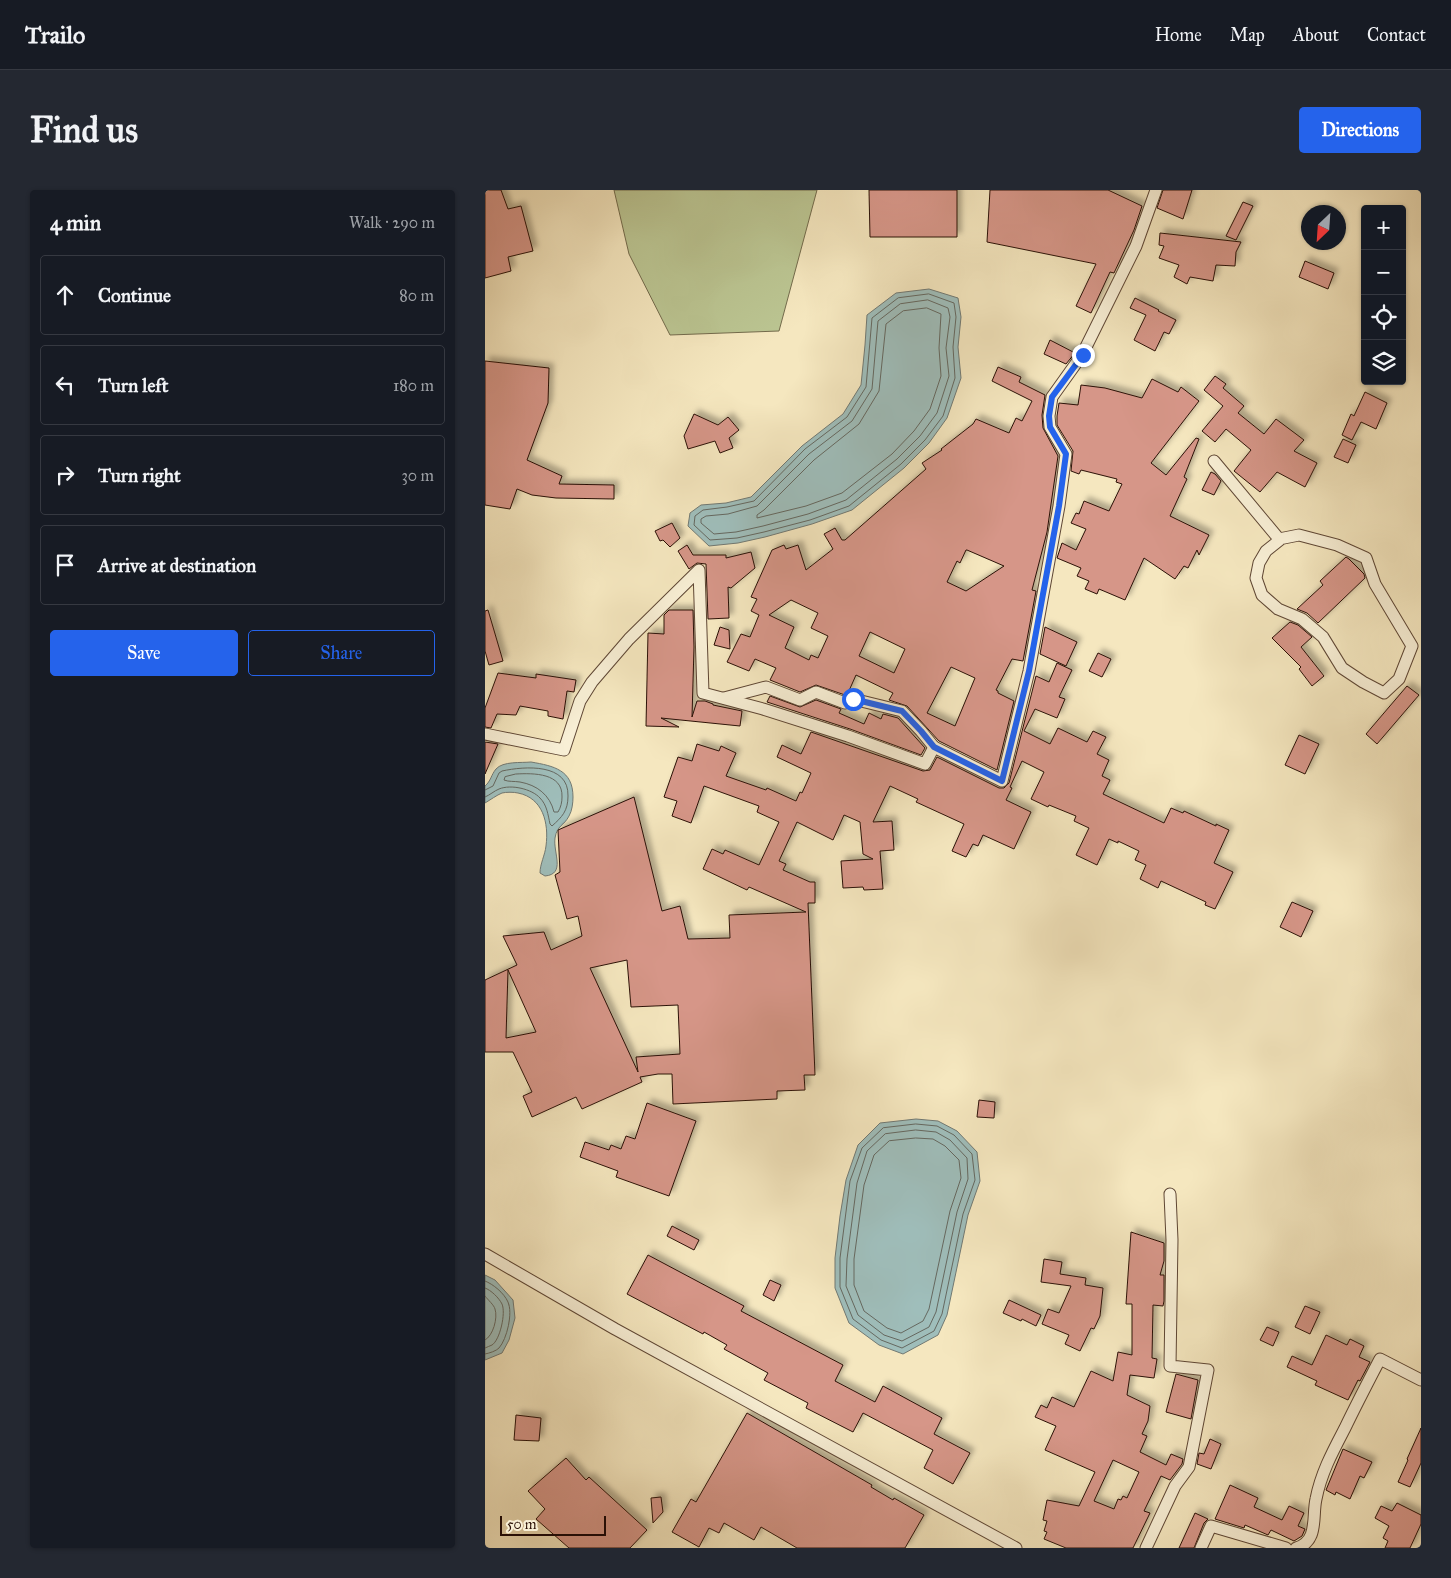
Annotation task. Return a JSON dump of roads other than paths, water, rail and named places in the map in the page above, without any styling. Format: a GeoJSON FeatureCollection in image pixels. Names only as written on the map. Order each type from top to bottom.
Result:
{"type":"FeatureCollection","features":[{"type":"Feature","properties":{"kind":"street"},"geometry":{"type":"LineString","coordinates":[[723,699],[766,687],[800,700],[816,692],[845,703],[853,699],[902,711],[934,747],[1002,781],[1029,671],[1059,506],[1066,454],[1050,427],[1050,404],[1052,397],[1083,355],[1136,246],[1156,190]]}},
{"type":"Feature","properties":{"kind":"street"},"geometry":{"type":"LineString","coordinates":[[1214,461],[1279,539],[1299,536],[1337,545],[1366,558],[1375,584],[1412,646],[1399,679],[1384,693],[1342,668],[1323,637],[1302,619],[1278,609],[1262,595],[1256,578],[1259,563],[1265,551],[1281,539]]}},
{"type":"Feature","properties":{"kind":"street"},"geometry":{"type":"LineString","coordinates":[[485,734],[564,750],[580,701],[592,682],[629,639],[699,570],[703,693],[763,709],[848,736],[925,764],[934,747]]}},
{"type":"Feature","properties":{"kind":"street"},"geometry":{"type":"LineString","coordinates":[[1146,1548],[1175,1486],[1189,1467],[1208,1370],[1170,1366],[1172,1240],[1170,1194]]}},
{"type":"Feature","properties":{"kind":"street"},"geometry":{"type":"LineString","coordinates":[[485,1254],[615,1329],[1016,1548]]}},
{"type":"Feature","properties":{"kind":"street"},"geometry":{"type":"LineString","coordinates":[[1296,1548],[1304,1546],[1309,1540],[1313,1529],[1315,1500],[1323,1470],[1380,1359],[1421,1380]]}},
{"type":"Feature","properties":{"kind":"street"},"geometry":{"type":"LineString","coordinates":[[1201,1548],[1211,1526],[1286,1548]]}},
{"type":"Feature","properties":{"kind":"water"},"geometry":{"type":"Polygon","coordinates":[[[929,289],[958,298],[961,317],[958,347],[961,378],[947,418],[929,443],[904,468],[852,510],[812,524],[765,537],[738,543],[709,546],[688,526],[690,513],[701,505],[726,503],[751,497],[802,446],[843,414],[861,385],[867,315],[896,293],[929,289]]]}},
{"type":"Feature","properties":{"kind":"water"},"geometry":{"type":"Polygon","coordinates":[[[531,762],[547,765],[561,771],[570,781],[572,788],[571,812],[557,830],[555,838],[557,867],[551,874],[545,876],[540,873],[547,837],[545,820],[539,806],[527,796],[512,792],[502,793],[485,803],[485,786],[499,766],[531,762]]]}},
{"type":"Feature","properties":{"kind":"water"},"geometry":{"type":"Polygon","coordinates":[[[916,1119],[938,1121],[957,1131],[977,1152],[980,1181],[968,1215],[947,1315],[938,1335],[903,1354],[879,1345],[849,1323],[835,1288],[835,1258],[846,1180],[858,1145],[880,1123],[916,1119]]]}},
{"type":"Feature","properties":{"kind":"water"},"geometry":{"type":"Polygon","coordinates":[[[485,1275],[495,1280],[513,1300],[515,1318],[509,1340],[502,1353],[485,1360],[485,1275]]]}}]}
